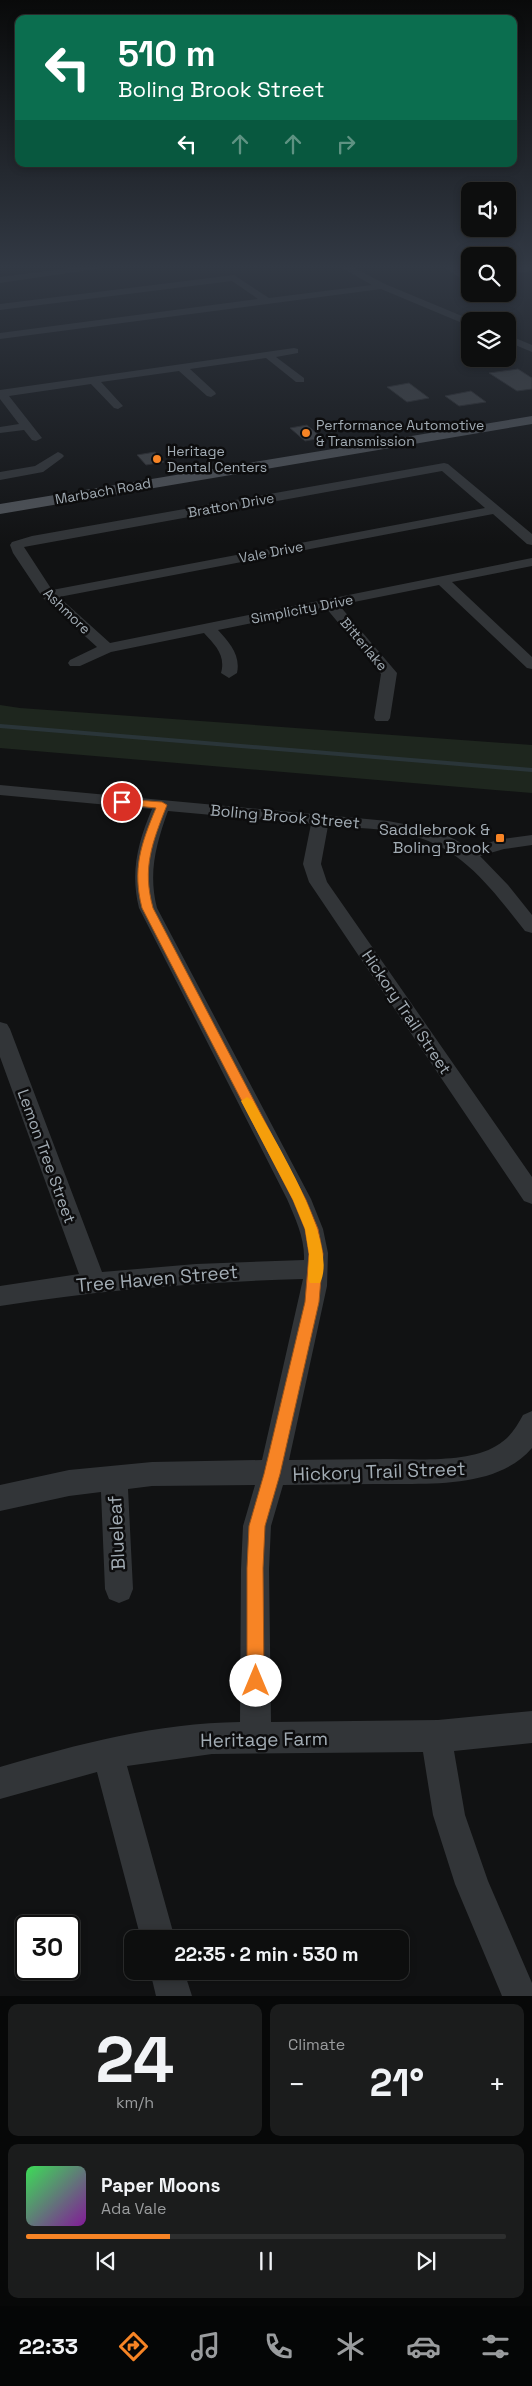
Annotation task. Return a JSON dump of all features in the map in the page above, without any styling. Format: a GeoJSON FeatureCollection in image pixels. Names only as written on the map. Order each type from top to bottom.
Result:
{"type":"FeatureCollection","features":[{"type":"Feature","properties":{"kind":"main road","name":"Marbach Road"},"geometry":{"type":"LineString","coordinates":[[0,509],[532,420]]}},
{"type":"Feature","properties":{"kind":"street"},"geometry":{"type":"LineString","coordinates":[[1,393],[245,358]]}},
{"type":"Feature","properties":{"kind":"street"},"geometry":{"type":"LineString","coordinates":[[272,358],[300,380]]}},
{"type":"Feature","properties":{"kind":"street"},"geometry":{"type":"LineString","coordinates":[[181,367],[210,394]]}},
{"type":"Feature","properties":{"kind":"street"},"geometry":{"type":"LineString","coordinates":[[93,380],[118,406]]}},
{"type":"Feature","properties":{"kind":"street"},"geometry":{"type":"LineString","coordinates":[[1,393],[36,438]]}},
{"type":"Feature","properties":{"kind":"street"},"geometry":{"type":"LineString","coordinates":[[0,430],[27,426]]}},
{"type":"Feature","properties":{"kind":"street"},"geometry":{"type":"LineString","coordinates":[[0,476],[38,469],[58,456]]}},
{"type":"Feature","properties":{"kind":"street","name":"Bratton Drive"},"geometry":{"type":"LineString","coordinates":[[18,545],[32,540],[444,467],[495,510]]}},
{"type":"Feature","properties":{"kind":"street"},"geometry":{"type":"LineString","coordinates":[[495,510],[532,541]]}},
{"type":"Feature","properties":{"kind":"street","name":"Vale Drive"},"geometry":{"type":"LineString","coordinates":[[48,595],[495,510]]}},
{"type":"Feature","properties":{"kind":"street","name":"Ashmore"},"geometry":{"type":"LineString","coordinates":[[18,545],[20,553],[48,595],[107,648]]}},
{"type":"Feature","properties":{"kind":"street","name":"Simplicity Drive"},"geometry":{"type":"LineString","coordinates":[[75,663],[107,648],[532,562]]}},
{"type":"Feature","properties":{"kind":"street"},"geometry":{"type":"LineString","coordinates":[[442,580],[532,665]]}},
{"type":"Feature","properties":{"kind":"street","name":"Bitterlake"},"geometry":{"type":"LineString","coordinates":[[329,604],[389,673],[382,718]]}},
{"type":"Feature","properties":{"kind":"street"},"geometry":{"type":"LineString","coordinates":[[208,628],[230,656],[232,665],[229,673]]}},
{"type":"Feature","properties":{"kind":"street","name":"Boling Brook Street"},"geometry":{"type":"LineString","coordinates":[[2,794],[162,805],[409,829],[437,838],[468,854],[481,865],[532,927]]}},
{"type":"Feature","properties":{"kind":"street"},"geometry":{"type":"LineString","coordinates":[[162,805],[149,837],[142,866],[142,888],[148,908],[300,1200],[311,1229],[316,1254],[312,1302],[272,1474],[257,1526],[255,1568],[256,1738]]}},
{"type":"Feature","properties":{"kind":"street","name":"Hickory Trail Street"},"geometry":{"type":"LineString","coordinates":[[321,819],[312,864],[318,882],[532,1195]]}},
{"type":"Feature","properties":{"kind":"street"},"geometry":{"type":"LineString","coordinates":[[468,854],[502,844],[532,840]]}},
{"type":"Feature","properties":{"kind":"street","name":"Lemon Tree Street"},"geometry":{"type":"LineString","coordinates":[[0,1029],[94,1282]]}},
{"type":"Feature","properties":{"kind":"street","name":"Tree Haven Street"},"geometry":{"type":"LineString","coordinates":[[0,1296],[94,1282],[228,1271],[316,1269]]}},
{"type":"Feature","properties":{"kind":"street","name":"Hickory Trail Street"},"geometry":{"type":"LineString","coordinates":[[0,1498],[69,1483],[186,1472],[272,1474],[434,1471],[476,1467],[496,1461],[518,1448],[532,1423]]}},
{"type":"Feature","properties":{"kind":"street","name":"Blueleaf"},"geometry":{"type":"LineString","coordinates":[[114,1478],[119,1589]]}},
{"type":"Feature","properties":{"kind":"street","name":"Heritage Farm"},"geometry":{"type":"LineString","coordinates":[[0,1783],[57,1766],[108,1754],[204,1738],[436,1736],[532,1727]]}},
{"type":"Feature","properties":{"kind":"street"},"geometry":{"type":"LineString","coordinates":[[436,1736],[452,1824],[472,1884],[520,1996]]}},
{"type":"Feature","properties":{"kind":"street"},"geometry":{"type":"LineString","coordinates":[[108,1754],[156,1930]]}},
{"type":"Feature","properties":{"kind":"street"},"geometry":{"type":"LineString","coordinates":[[170,1980],[174,1996]]}},
{"type":"Feature","properties":{"kind":"shaded area"},"geometry":{"type":"Polygon","coordinates":[[[0,705],[532,745],[532,793],[0,748],[0,705]]]}},
{"type":"Feature","properties":{"kind":"building"},"geometry":{"type":"Polygon","coordinates":[[[518,369],[532,378],[532,389],[517,391],[489,373],[518,369]]]}},
{"type":"Feature","properties":{"kind":"building"},"geometry":{"type":"Polygon","coordinates":[[[409,383],[429,398],[407,402],[387,387],[409,383]]]}},
{"type":"Feature","properties":{"kind":"building"},"geometry":{"type":"Polygon","coordinates":[[[471,391],[486,402],[459,406],[445,396],[471,391]]]}},
{"type":"Feature","properties":{"kind":"building","name":"Performance Automotive & Transmission"},"geometry":{"type":"Polygon","coordinates":[[[307,425],[322,438],[305,441],[290,428],[307,425]]]}},
{"type":"Feature","properties":{"kind":"building","name":"Heritage Dental Centers"},"geometry":{"type":"Polygon","coordinates":[[[155,452],[164,462],[146,465],[137,455],[155,452]]]}},
{"type":"Feature","properties":{"kind":"waterway"},"geometry":{"type":"LineString","coordinates":[[0,726],[532,770]]}},
{"type":"Feature","properties":{"kind":"slow traffic"},"geometry":{"type":"LineString","coordinates":[[247,1101],[300,1200],[311,1229],[316,1254],[315,1279]]}},
{"type":"Feature","properties":{"kind":"place","name":"Performance Automotive & Transmission"},"geometry":{"type":"Point","coordinates":[306,433]}},
{"type":"Feature","properties":{"kind":"place","name":"Heritage Dental Centers"},"geometry":{"type":"Point","coordinates":[157,459]}},
{"type":"Feature","properties":{"kind":"place","name":"Saddlebrook & Boling Brook"},"geometry":{"type":"Point","coordinates":[500,838]}},
{"type":"Feature","properties":{"kind":"route"},"geometry":{"type":"LineString","coordinates":[[122,802],[162,805],[149,837],[142,866],[142,888],[148,908],[300,1200],[311,1229],[316,1254],[315,1286],[312,1302],[272,1474],[257,1526],[255,1568],[256,1681]]}}]}
